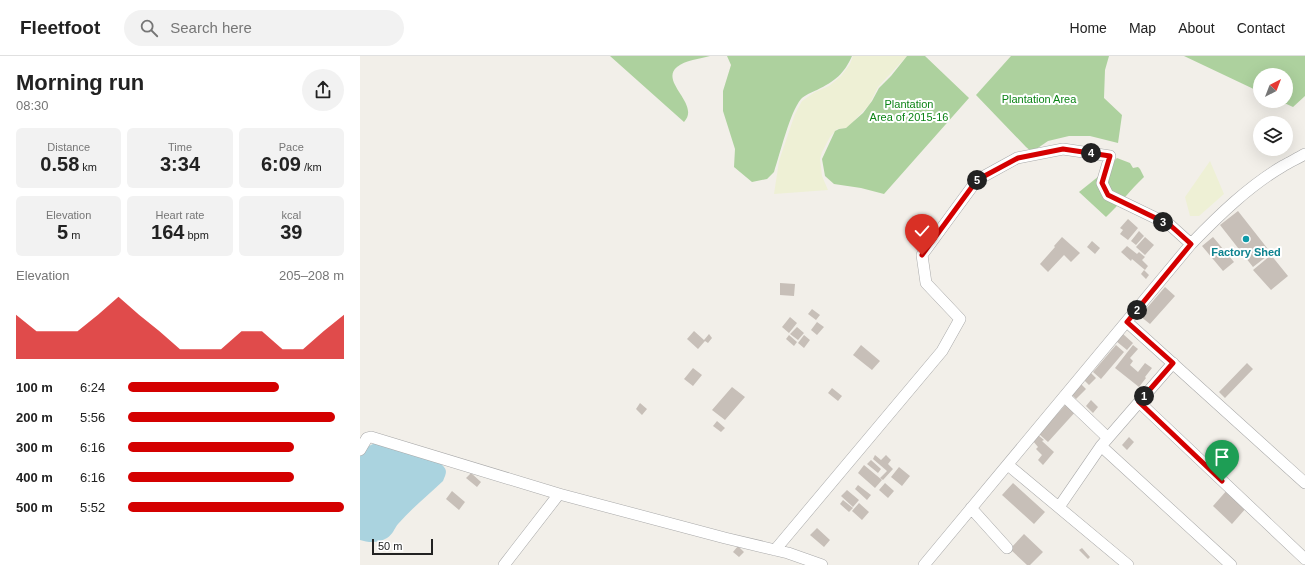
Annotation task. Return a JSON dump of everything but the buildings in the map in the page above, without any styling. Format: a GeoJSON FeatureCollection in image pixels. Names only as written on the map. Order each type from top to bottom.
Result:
{"type":"FeatureCollection","features":[{"type":"Feature","properties":{"kind":"street"},"geometry":{"type":"LineString","coordinates":[[775,550],[942,351],[960,319],[926,283],[922,255],[977,180],[1018,158],[1063,149],[1110,156],[1102,183],[1108,195],[1170,225],[1191,244]]}},
{"type":"Feature","properties":{"kind":"street"},"geometry":{"type":"LineString","coordinates":[[924,565],[1191,244],[1217,218],[1260,182],[1282,166],[1305,154]]}},
{"type":"Feature","properties":{"kind":"street"},"geometry":{"type":"LineString","coordinates":[[1127,322],[1305,483]]}},
{"type":"Feature","properties":{"kind":"street"},"geometry":{"type":"LineString","coordinates":[[1059,507],[1105,442],[1173,363]]}},
{"type":"Feature","properties":{"kind":"street"},"geometry":{"type":"LineString","coordinates":[[1065,397],[1105,442],[1232,565]]}},
{"type":"Feature","properties":{"kind":"street"},"geometry":{"type":"LineString","coordinates":[[1139,402],[1305,559]]}},
{"type":"Feature","properties":{"kind":"street"},"geometry":{"type":"LineString","coordinates":[[360,450],[367,438],[371,437],[559,494],[788,553],[822,565]]}},
{"type":"Feature","properties":{"kind":"street"},"geometry":{"type":"LineString","coordinates":[[1008,465],[1128,565]]}},
{"type":"Feature","properties":{"kind":"street"},"geometry":{"type":"LineString","coordinates":[[504,565],[559,494]]}},
{"type":"Feature","properties":{"kind":"street"},"geometry":{"type":"LineString","coordinates":[[972,508],[1007,548]]}},
{"type":"Feature","properties":{"kind":"green space"},"geometry":{"type":"Polygon","coordinates":[[[610,56],[710,56],[684,63],[677,67],[673,73],[673,79],[676,86],[688,108],[688,115],[684,122],[610,56]]]}},
{"type":"Feature","properties":{"kind":"green space"},"geometry":{"type":"Polygon","coordinates":[[[727,56],[852,56],[846,68],[838,76],[801,99],[789,123],[774,172],[767,179],[752,182],[734,167],[735,149],[723,111],[723,91],[731,65],[727,56]]]}},
{"type":"Feature","properties":{"kind":"green space"},"geometry":{"type":"Polygon","coordinates":[[[853,56],[907,56],[878,87],[869,105],[851,124],[846,128],[837,129],[830,137],[820,159],[822,176],[828,190],[774,194],[779,161],[795,114],[802,101],[815,92],[829,86],[841,76],[850,64],[853,56]]]}},
{"type":"Feature","properties":{"kind":"green space","name":"Plantation Area of 2015-16"},"geometry":{"type":"Polygon","coordinates":[[[907,56],[925,56],[969,98],[884,194],[861,188],[834,184],[825,176],[822,159],[835,131],[846,128],[863,113],[879,88],[907,56]]]}},
{"type":"Feature","properties":{"kind":"green space","name":"Plantation Area"},"geometry":{"type":"Polygon","coordinates":[[[1011,56],[1109,56],[1105,70],[1104,98],[1122,115],[1118,143],[1090,136],[1069,136],[1048,141],[1032,152],[976,95],[1011,56]]]}},
{"type":"Feature","properties":{"kind":"green space"},"geometry":{"type":"Polygon","coordinates":[[[1184,56],[1305,56],[1305,96],[1293,107],[1293,68],[1253,68],[1253,89],[1184,56]]]}},
{"type":"Feature","properties":{"kind":"green space"},"geometry":{"type":"Polygon","coordinates":[[[1117,158],[1130,163],[1133,168],[1138,167],[1144,177],[1106,217],[1079,192],[1104,172],[1117,158]]]}},
{"type":"Feature","properties":{"kind":"green space"},"geometry":{"type":"Polygon","coordinates":[[[1210,161],[1224,194],[1199,216],[1190,216],[1185,197],[1210,161]]]}},
{"type":"Feature","properties":{"kind":"water"},"geometry":{"type":"Polygon","coordinates":[[[375,443],[439,462],[444,467],[446,473],[443,481],[403,518],[389,536],[381,541],[367,542],[360,540],[360,456],[367,447],[375,443]]]}},
{"type":"Feature","properties":{"kind":"place","name":"Factory Shed"},"geometry":{"type":"Point","coordinates":[1246,239]}},
{"type":"Feature","properties":{"kind":"route"},"geometry":{"type":"LineString","coordinates":[[922,255],[977,180],[1018,158],[1063,149],[1110,156],[1102,183],[1108,195],[1170,225],[1191,244],[1159,281],[1127,322],[1173,363],[1139,402],[1222,481]]}}]}
